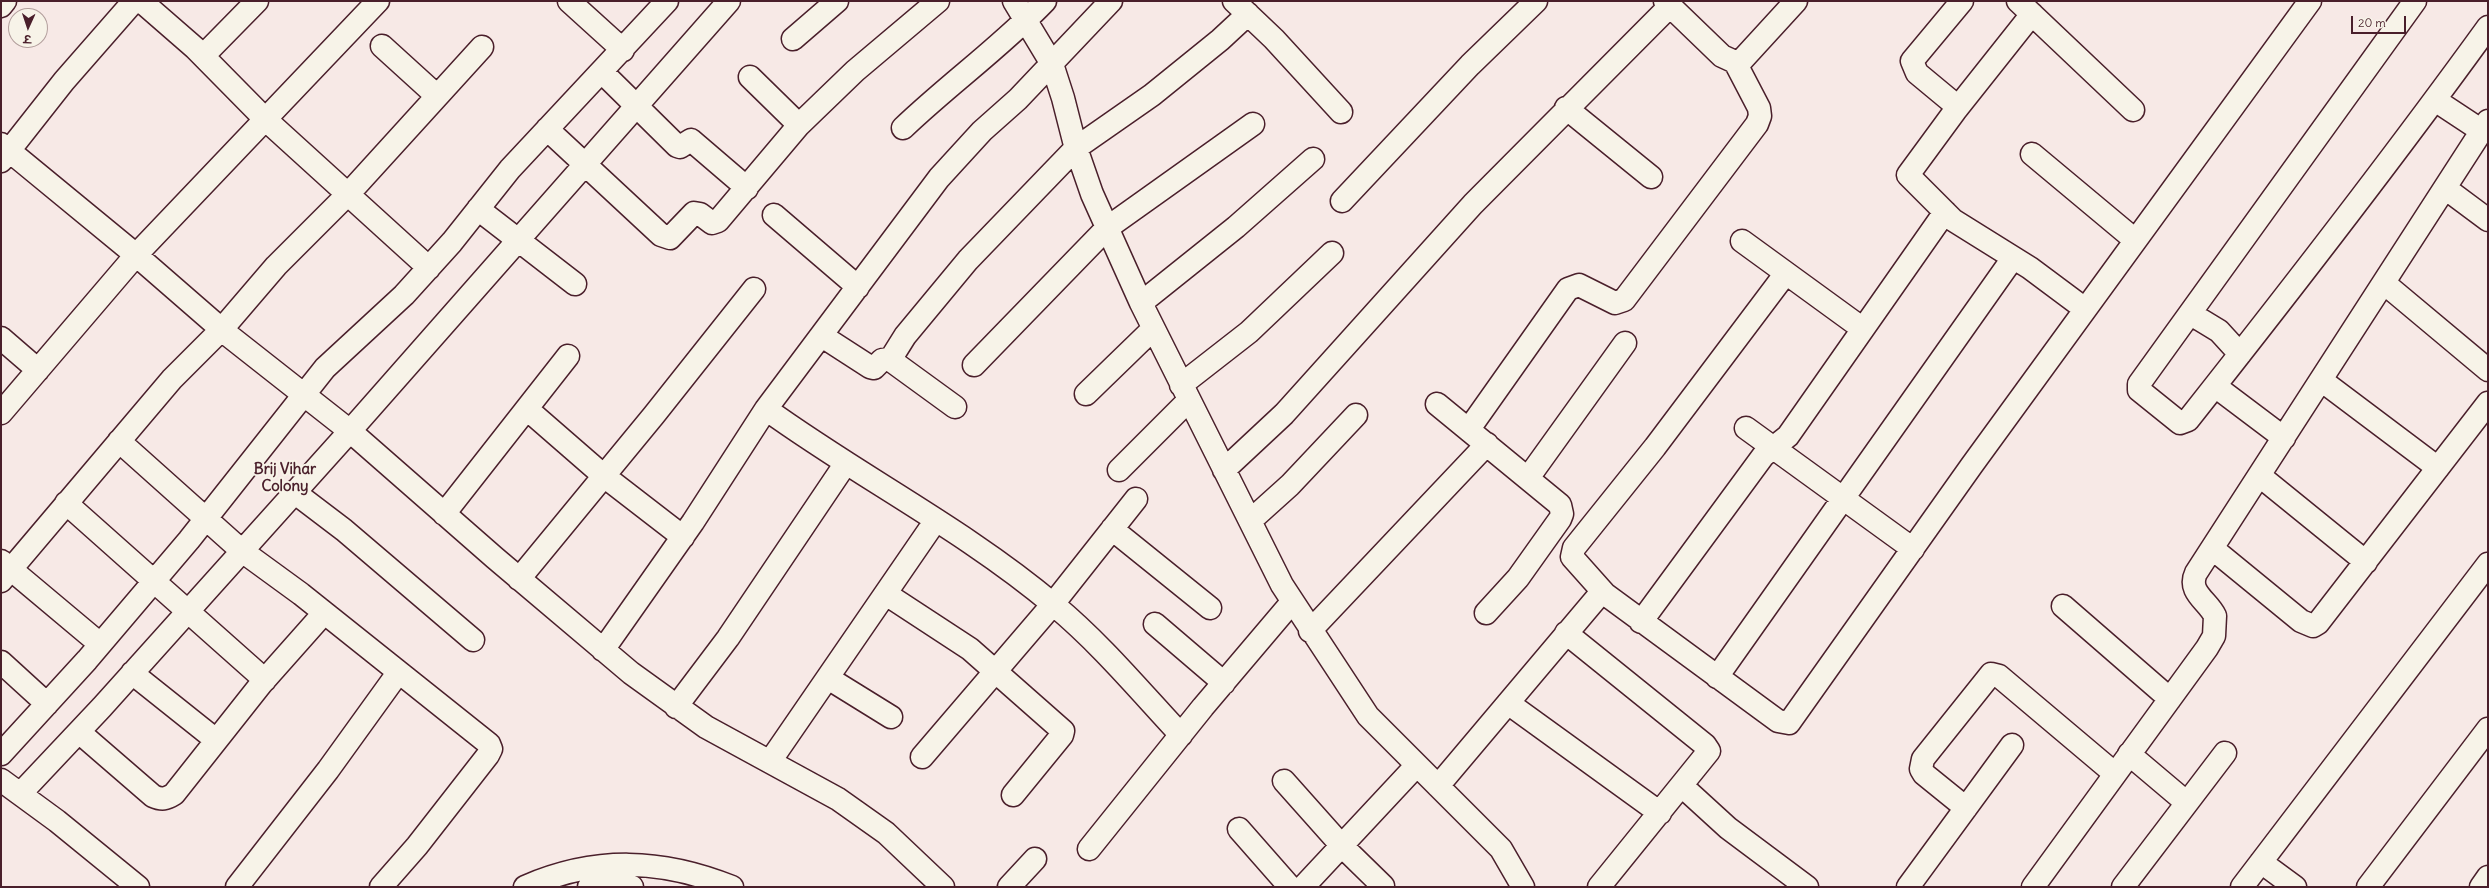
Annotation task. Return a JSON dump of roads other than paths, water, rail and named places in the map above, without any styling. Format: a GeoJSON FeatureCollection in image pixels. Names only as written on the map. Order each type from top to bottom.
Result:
{"type":"FeatureCollection","features":[{"type":"Feature","properties":{"kind":"street"},"geometry":{"type":"LineString","coordinates":[[1,6],[5,1]]}},
{"type":"Feature","properties":{"kind":"street"},"geometry":{"type":"LineString","coordinates":[[134,1],[4,151],[136,255],[222,329],[350,431],[519,579],[603,650],[676,707],[739,745],[771,760],[838,799],[886,833],[943,887]]}},
{"type":"Feature","properties":{"kind":"street"},"geometry":{"type":"LineString","coordinates":[[141,1],[203,56],[265,119],[429,268]]}},
{"type":"Feature","properties":{"kind":"street"},"geometry":{"type":"LineString","coordinates":[[203,56],[257,1]]}},
{"type":"Feature","properties":{"kind":"street"},"geometry":{"type":"LineString","coordinates":[[1,413],[136,255],[378,1]]}},
{"type":"Feature","properties":{"kind":"street"},"geometry":{"type":"LineString","coordinates":[[569,1],[623,50]]}},
{"type":"Feature","properties":{"kind":"street"},"geometry":{"type":"LineString","coordinates":[[1,754],[100,644],[154,580],[206,518],[325,368],[386,314],[429,268],[510,169],[623,50],[667,1]]}},
{"type":"Feature","properties":{"kind":"street"},"geometry":{"type":"LineString","coordinates":[[20,794],[79,732],[350,431],[729,1]]}},
{"type":"Feature","properties":{"kind":"street"},"geometry":{"type":"LineString","coordinates":[[793,39],[837,1]]}},
{"type":"Feature","properties":{"kind":"street"},"geometry":{"type":"LineString","coordinates":[[547,129],[584,166],[661,235],[668,238],[694,213],[700,214],[712,223],[718,221],[798,125],[855,71],[938,1]]}},
{"type":"Feature","properties":{"kind":"street"},"geometry":{"type":"LineString","coordinates":[[1014,1],[1027,20],[1052,64],[1076,148],[1092,194],[1141,303],[1184,393],[1292,602],[1368,716],[1500,849],[1523,887]]}},
{"type":"Feature","properties":{"kind":"street"},"geometry":{"type":"LineString","coordinates":[[904,128],[936,97],[1027,20],[1045,1]]}},
{"type":"Feature","properties":{"kind":"street"},"geometry":{"type":"LineString","coordinates":[[603,650],[683,537],[766,409],[939,178],[982,131],[1018,99],[1111,1]]}},
{"type":"Feature","properties":{"kind":"street"},"geometry":{"type":"LineString","coordinates":[[1342,201],[1470,66],[1536,1]]}},
{"type":"Feature","properties":{"kind":"street"},"geometry":{"type":"LineString","coordinates":[[1735,62],[1742,60],[1796,1]]}},
{"type":"Feature","properties":{"kind":"street"},"geometry":{"type":"LineString","coordinates":[[1958,107],[1917,73],[1912,61],[1962,1]]}},
{"type":"Feature","properties":{"kind":"street"},"geometry":{"type":"LineString","coordinates":[[1786,273],[1655,447],[1574,548],[1572,557],[1605,594],[1641,622],[1778,721],[1789,722],[2135,240],[2310,1]]}},
{"type":"Feature","properties":{"kind":"street"},"geometry":{"type":"LineString","coordinates":[[2415,1],[2191,314],[2139,384],[2139,390],[2177,421],[2185,423],[2215,386],[2393,158],[2488,27]]}},
{"type":"Feature","properties":{"kind":"street"},"geometry":{"type":"LineString","coordinates":[[1224,470],[1284,414],[1473,204],[1668,3],[1722,56],[1735,62],[1759,108],[1760,116],[1757,124],[1624,300],[1615,303],[1579,285],[1568,289],[1469,429]]}},
{"type":"Feature","properties":{"kind":"street"},"geometry":{"type":"LineString","coordinates":[[890,360],[905,336],[968,260],[1076,148],[1152,95],[1220,40],[1241,7],[1342,112]]}},
{"type":"Feature","properties":{"kind":"street"},"geometry":{"type":"LineString","coordinates":[[2085,310],[2013,258],[1944,212],[1908,175],[1958,107],[2025,7],[2133,110]]}},
{"type":"Feature","properties":{"kind":"street"},"geometry":{"type":"LineString","coordinates":[[382,46],[437,96]]}},
{"type":"Feature","properties":{"kind":"street"},"geometry":{"type":"LineString","coordinates":[[100,644],[4,570],[66,503],[172,379],[222,329],[276,266],[348,194],[482,47]]}},
{"type":"Feature","properties":{"kind":"street"},"geometry":{"type":"LineString","coordinates":[[602,72],[677,146],[691,140],[747,188]]}},
{"type":"Feature","properties":{"kind":"street"},"geometry":{"type":"LineString","coordinates":[[750,77],[798,125]]}},
{"type":"Feature","properties":{"kind":"street"},"geometry":{"type":"LineString","coordinates":[[2033,887],[2114,773],[2207,648],[2214,636],[2216,624],[2215,616],[2194,588],[2194,579],[2485,126],[2435,100]]}},
{"type":"Feature","properties":{"kind":"street"},"geometry":{"type":"LineString","coordinates":[[1566,108],[1651,177]]}},
{"type":"Feature","properties":{"kind":"street"},"geometry":{"type":"LineString","coordinates":[[974,365],[1107,228],[1253,124]]}},
{"type":"Feature","properties":{"kind":"street"},"geometry":{"type":"LineString","coordinates":[[2032,154],[2135,240]]}},
{"type":"Feature","properties":{"kind":"street"},"geometry":{"type":"LineString","coordinates":[[1141,303],[1236,227],[1313,159]]}},
{"type":"Feature","properties":{"kind":"street"},"geometry":{"type":"LineString","coordinates":[[2445,188],[2488,220]]}},
{"type":"Feature","properties":{"kind":"street"},"geometry":{"type":"LineString","coordinates":[[478,209],[518,242],[575,284]]}},
{"type":"Feature","properties":{"kind":"street"},"geometry":{"type":"LineString","coordinates":[[1641,622],[1763,456],[1788,436],[1944,212]]}},
{"type":"Feature","properties":{"kind":"street"},"geometry":{"type":"LineString","coordinates":[[774,215],[858,287]]}},
{"type":"Feature","properties":{"kind":"street"},"geometry":{"type":"LineString","coordinates":[[1742,241],[1862,330]]}},
{"type":"Feature","properties":{"kind":"street"},"geometry":{"type":"LineString","coordinates":[[1119,470],[1184,393],[1332,253]]}},
{"type":"Feature","properties":{"kind":"street"},"geometry":{"type":"LineString","coordinates":[[1717,677],[2013,258]]}},
{"type":"Feature","properties":{"kind":"street"},"geometry":{"type":"LineString","coordinates":[[2384,283],[2488,370]]}},
{"type":"Feature","properties":{"kind":"street"},"geometry":{"type":"LineString","coordinates":[[519,579],[754,289]]}},
{"type":"Feature","properties":{"kind":"street"},"geometry":{"type":"LineString","coordinates":[[2191,314],[2219,331],[2240,354]]}},
{"type":"Feature","properties":{"kind":"street"},"geometry":{"type":"LineString","coordinates":[[1086,394],[1154,329]]}},
{"type":"Feature","properties":{"kind":"street"},"geometry":{"type":"LineString","coordinates":[[822,336],[870,367],[877,367],[886,358],[890,360],[955,407]]}},
{"type":"Feature","properties":{"kind":"street"},"geometry":{"type":"LineString","coordinates":[[1,338],[38,370]]}},
{"type":"Feature","properties":{"kind":"street"},"geometry":{"type":"LineString","coordinates":[[1528,478],[1625,343]]}},
{"type":"Feature","properties":{"kind":"street"},"geometry":{"type":"LineString","coordinates":[[444,514],[568,356]]}},
{"type":"Feature","properties":{"kind":"street"},"geometry":{"type":"LineString","coordinates":[[2321,380],[2438,468]]}},
{"type":"Feature","properties":{"kind":"street"},"geometry":{"type":"LineString","coordinates":[[2215,386],[2284,438]]}},
{"type":"Feature","properties":{"kind":"street"},"geometry":{"type":"LineString","coordinates":[[2213,549],[2301,622],[2313,626],[2318,623],[2366,562],[2488,403]]}},
{"type":"Feature","properties":{"kind":"street"},"geometry":{"type":"LineString","coordinates":[[1437,404],[1560,505],[1562,514],[1518,578],[1486,613]]}},
{"type":"Feature","properties":{"kind":"street"},"geometry":{"type":"LineString","coordinates":[[527,409],[604,476],[683,537]]}},
{"type":"Feature","properties":{"kind":"street"},"geometry":{"type":"LineString","coordinates":[[766,409],[846,463],[984,552],[1054,604],[1081,630],[1181,735]]}},
{"type":"Feature","properties":{"kind":"street"},"geometry":{"type":"LineString","coordinates":[[1250,521],[1290,486],[1356,415]]}},
{"type":"Feature","properties":{"kind":"street"},"geometry":{"type":"LineString","coordinates":[[1746,428],[1913,549]]}},
{"type":"Feature","properties":{"kind":"street"},"geometry":{"type":"LineString","coordinates":[[119,441],[242,551],[324,613],[398,673],[486,739],[491,749],[452,804],[381,887]]}},
{"type":"Feature","properties":{"kind":"street"},"geometry":{"type":"LineString","coordinates":[[1310,631],[1487,444]]}},
{"type":"Feature","properties":{"kind":"street"},"geometry":{"type":"LineString","coordinates":[[676,707],[728,638],[846,463]]}},
{"type":"Feature","properties":{"kind":"street"},"geometry":{"type":"LineString","coordinates":[[2260,476],[2366,562]]}},
{"type":"Feature","properties":{"kind":"street"},"geometry":{"type":"LineString","coordinates":[[294,492],[344,530],[473,640]]}},
{"type":"Feature","properties":{"kind":"street"},"geometry":{"type":"LineString","coordinates":[[922,757],[1054,604],[1136,499]]}},
{"type":"Feature","properties":{"kind":"street"},"geometry":{"type":"LineString","coordinates":[[66,503],[154,580],[187,613],[265,680]]}},
{"type":"Feature","properties":{"kind":"street"},"geometry":{"type":"LineString","coordinates":[[771,760],[936,520]]}},
{"type":"Feature","properties":{"kind":"street"},"geometry":{"type":"LineString","coordinates":[[1112,529],[1210,608]]}},
{"type":"Feature","properties":{"kind":"street"},"geometry":{"type":"LineString","coordinates":[[2242,887],[2488,564]]}},
{"type":"Feature","properties":{"kind":"street"},"geometry":{"type":"LineString","coordinates":[[886,594],[970,649],[1063,731],[1062,735],[1013,795]]}},
{"type":"Feature","properties":{"kind":"street"},"geometry":{"type":"LineString","coordinates":[[1438,786],[1596,596],[1605,594]]}},
{"type":"Feature","properties":{"kind":"street"},"geometry":{"type":"LineString","coordinates":[[1089,849],[1181,735],[1292,602]]}},
{"type":"Feature","properties":{"kind":"street"},"geometry":{"type":"LineString","coordinates":[[2063,606],[2170,699]]}},
{"type":"Feature","properties":{"kind":"street"},"geometry":{"type":"LineString","coordinates":[[79,732],[153,796],[159,799],[167,799],[174,794],[265,680],[324,613]]}},
{"type":"Feature","properties":{"kind":"street"},"geometry":{"type":"LineString","coordinates":[[1155,624],[1224,683]]}},
{"type":"Feature","properties":{"kind":"street"},"geometry":{"type":"LineString","coordinates":[[1566,633],[1708,748],[1708,754],[1599,887]]}},
{"type":"Feature","properties":{"kind":"street"},"geometry":{"type":"LineString","coordinates":[[1,662],[47,704]]}},
{"type":"Feature","properties":{"kind":"street"},"geometry":{"type":"LineString","coordinates":[[132,673],[216,740]]}},
{"type":"Feature","properties":{"kind":"street"},"geometry":{"type":"LineString","coordinates":[[237,887],[328,770],[398,673]]}},
{"type":"Feature","properties":{"kind":"street"},"geometry":{"type":"LineString","coordinates":[[1966,808],[1924,774],[1921,764],[1923,759],[1991,674],[1999,676],[2114,773]]}},
{"type":"Feature","properties":{"kind":"street"},"geometry":{"type":"LineString","coordinates":[[828,678],[891,717]]}},
{"type":"Feature","properties":{"kind":"street"},"geometry":{"type":"LineString","coordinates":[[1508,703],[1660,813]]}},
{"type":"Feature","properties":{"kind":"street"},"geometry":{"type":"LineString","coordinates":[[2368,887],[2488,729]]}},
{"type":"Feature","properties":{"kind":"street"},"geometry":{"type":"LineString","coordinates":[[1908,887],[2012,745]]}},
{"type":"Feature","properties":{"kind":"street"},"geometry":{"type":"LineString","coordinates":[[2124,887],[2225,753]]}},
{"type":"Feature","properties":{"kind":"street"},"geometry":{"type":"LineString","coordinates":[[2128,754],[2187,803]]}},
{"type":"Feature","properties":{"kind":"street"},"geometry":{"type":"LineString","coordinates":[[1303,887],[1416,766]]}},
{"type":"Feature","properties":{"kind":"street"},"geometry":{"type":"LineString","coordinates":[[1,780],[138,887]]}},
{"type":"Feature","properties":{"kind":"street"},"geometry":{"type":"LineString","coordinates":[[1284,781],[1341,845],[1384,886]]}},
{"type":"Feature","properties":{"kind":"street"},"geometry":{"type":"LineString","coordinates":[[1682,786],[1739,836],[1807,887]]}},
{"type":"Feature","properties":{"kind":"street"},"geometry":{"type":"LineString","coordinates":[[1239,829],[1290,887]]}},
{"type":"Feature","properties":{"kind":"street"},"geometry":{"type":"LineString","coordinates":[[1009,887],[1035,859]]}},
{"type":"Feature","properties":{"kind":"street"},"geometry":{"type":"LineString","coordinates":[[2261,862],[2295,887]]}},
{"type":"Feature","properties":{"kind":"street"},"geometry":{"type":"LineString","coordinates":[[525,887],[572,870],[620,864],[667,866],[732,887]]}},
{"type":"Feature","properties":{"kind":"street"},"geometry":{"type":"LineString","coordinates":[[2481,887],[2488,877]]}},
{"type":"Feature","properties":{"kind":"street"},"geometry":{"type":"LineString","coordinates":[[589,887],[617,885],[632,887]]}},
{"type":"Feature","properties":{"kind":"district","name":"Brij Vihar Colony"},"geometry":{"type":"Point","coordinates":[285,478]}}]}
